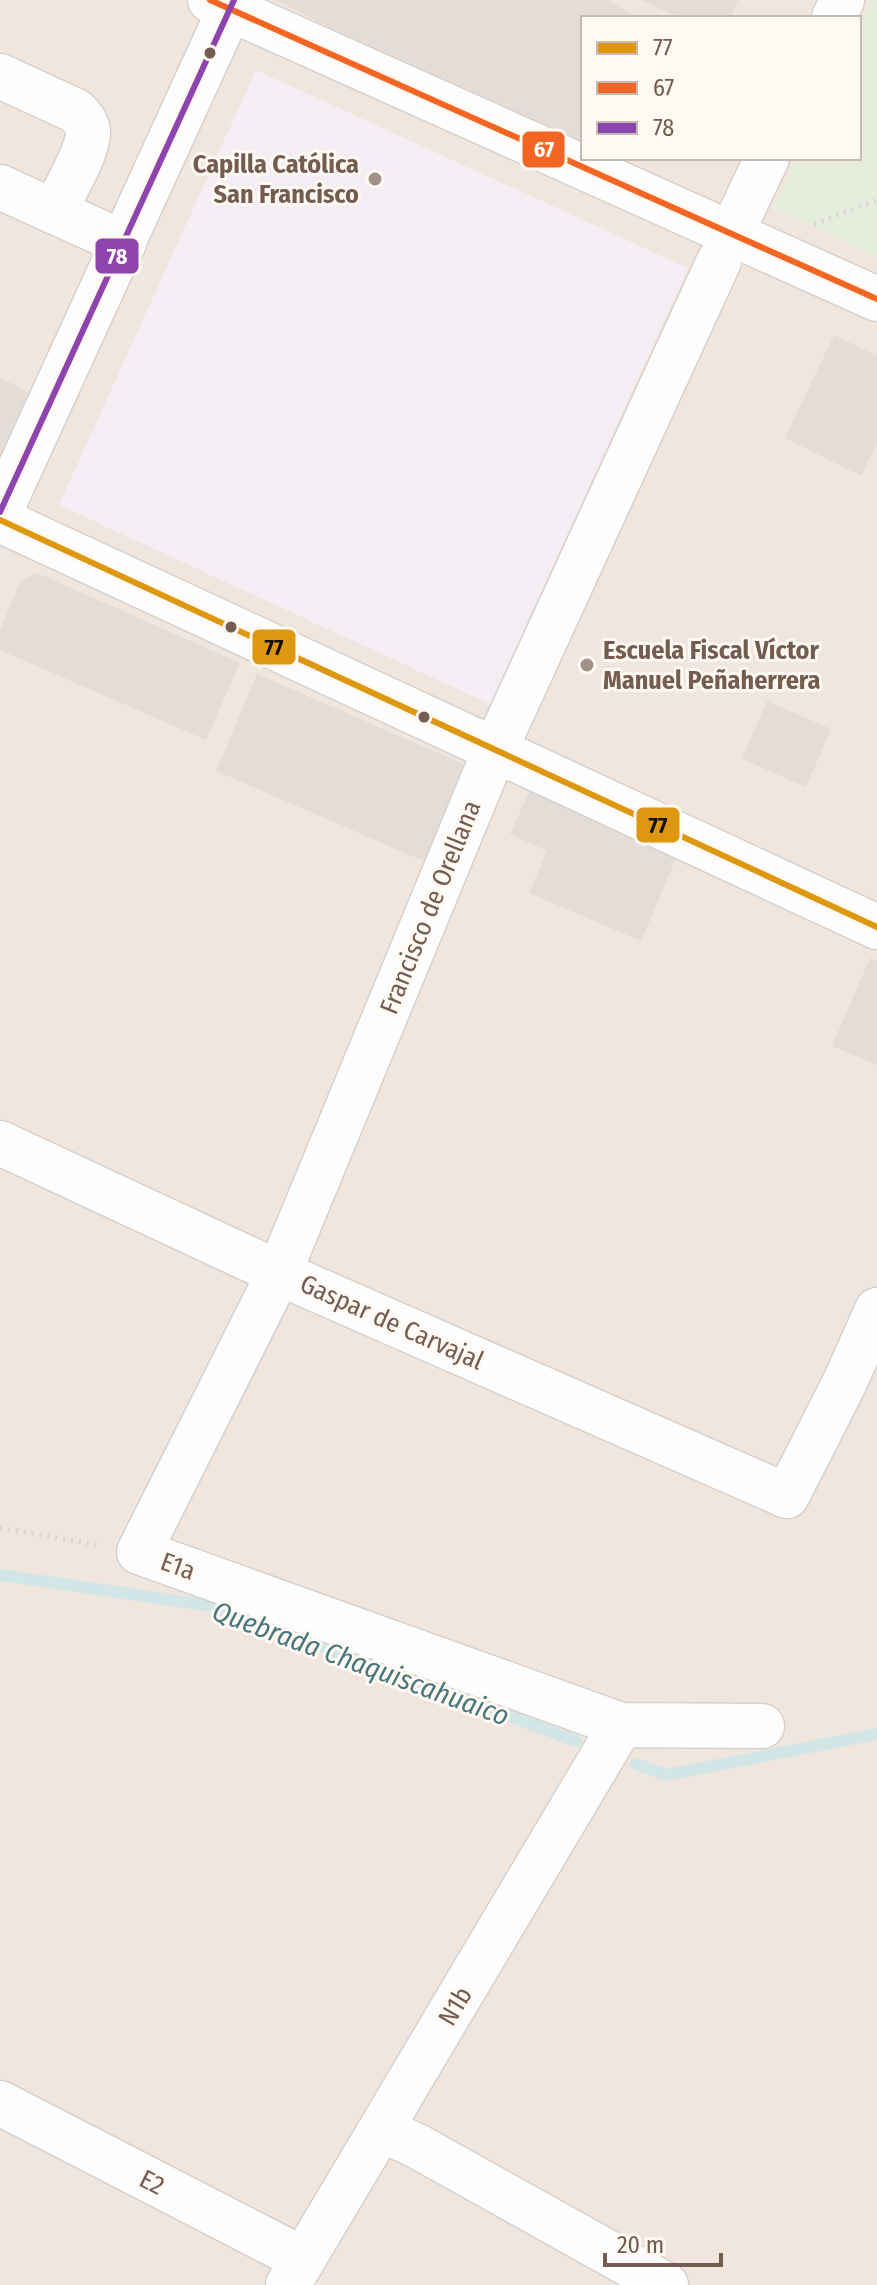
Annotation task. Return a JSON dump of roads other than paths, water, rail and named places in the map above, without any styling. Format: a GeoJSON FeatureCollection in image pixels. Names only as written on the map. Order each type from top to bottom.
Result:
{"type":"FeatureCollection","features":[{"type":"Feature","properties":{"kind":"street"},"geometry":{"type":"LineString","coordinates":[[0,512],[124,243],[225,3],[737,247],[877,299]]}},
{"type":"Feature","properties":{"kind":"street"},"geometry":{"type":"LineString","coordinates":[[0,76],[76,111],[85,121],[88,132],[84,149],[54,212]]}},
{"type":"Feature","properties":{"kind":"street","name":"Francisco de Orellana"},"geometry":{"type":"LineString","coordinates":[[139,1552],[279,1273],[495,750],[737,247],[766,160]]}},
{"type":"Feature","properties":{"kind":"street"},"geometry":{"type":"LineString","coordinates":[[0,187],[124,243]]}},
{"type":"Feature","properties":{"kind":"street"},"geometry":{"type":"LineString","coordinates":[[0,520],[877,927]]}},
{"type":"Feature","properties":{"kind":"street","name":"Gaspar de Carvajal"},"geometry":{"type":"LineString","coordinates":[[0,1143],[279,1273],[787,1496],[860,1390]]}},
{"type":"Feature","properties":{"kind":"street"},"geometry":{"type":"LineString","coordinates":[[860,1390],[877,1310]]}},
{"type":"Feature","properties":{"kind":"street","name":"E1a"},"geometry":{"type":"LineString","coordinates":[[139,1552],[621,1725],[762,1726]]}},
{"type":"Feature","properties":{"kind":"street","name":"N1b"},"geometry":{"type":"LineString","coordinates":[[295,2274],[621,1725]]}},
{"type":"Feature","properties":{"kind":"street","name":"E2"},"geometry":{"type":"LineString","coordinates":[[0,2103],[287,2251],[295,2274]]}},
{"type":"Feature","properties":{"kind":"street"},"geometry":{"type":"LineString","coordinates":[[382,2130],[417,2146],[666,2285]]}},
{"type":"Feature","properties":{"kind":"waterway","name":"Quebrada Chaquiscahuaico"},"geometry":{"type":"LineString","coordinates":[[0,1575],[212,1606],[576,1741]]}},
{"type":"Feature","properties":{"kind":"waterway","name":"Quebrada Chaquiscahuaico"},"geometry":{"type":"LineString","coordinates":[[636,1764],[667,1775],[877,1734]]}},
{"type":"Feature","properties":{"kind":"place","name":"Capilla Católica San Francisco"},"geometry":{"type":"Point","coordinates":[375,179]}},
{"type":"Feature","properties":{"kind":"place","name":"Escuela Fiscal Víctor Manuel Peñaherrera"},"geometry":{"type":"Point","coordinates":[587,665]}}]}
